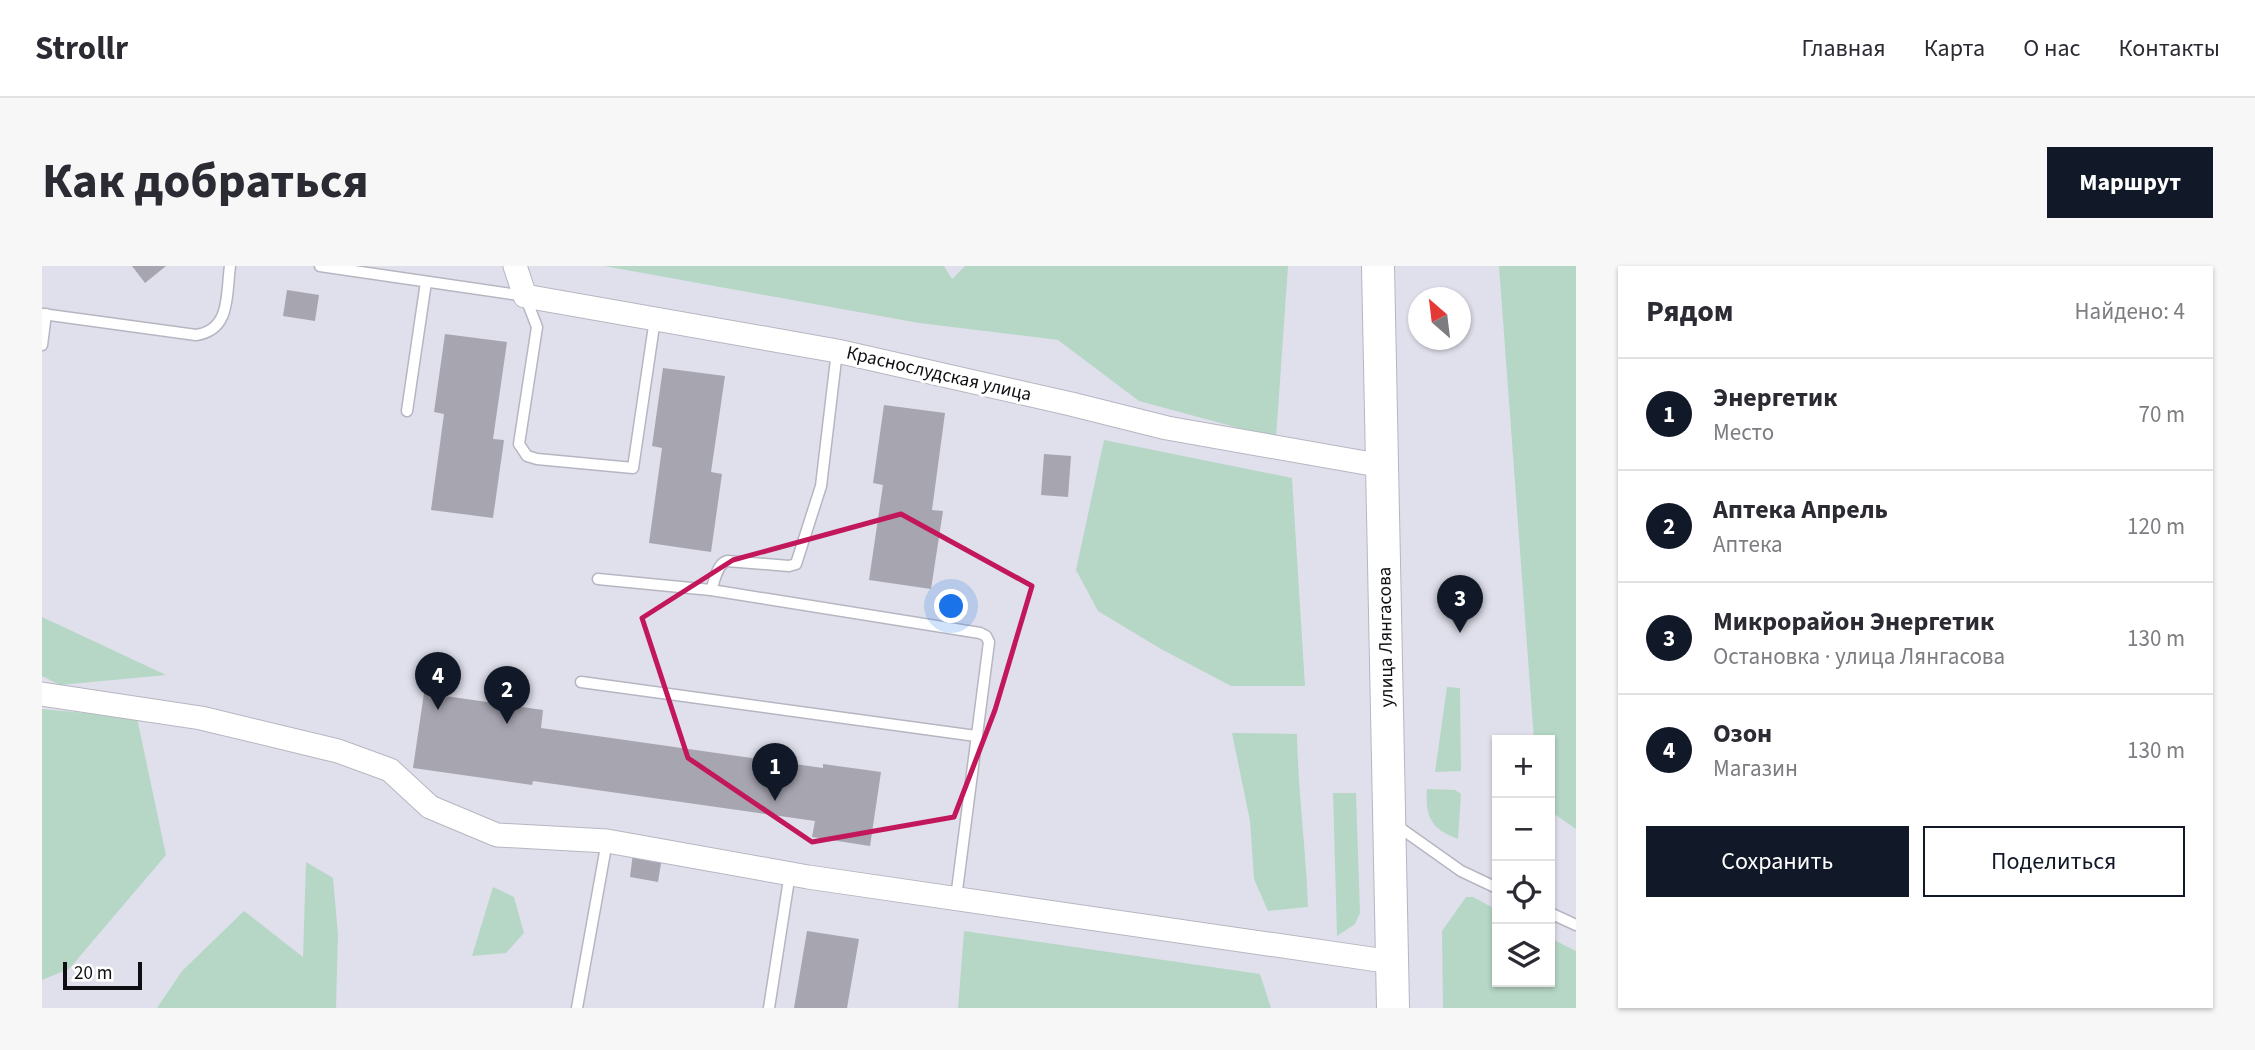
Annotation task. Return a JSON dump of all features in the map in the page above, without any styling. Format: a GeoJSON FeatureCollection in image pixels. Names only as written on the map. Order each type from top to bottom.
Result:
{"type":"FeatureCollection","features":[{"type":"Feature","properties":{"kind":"main road","name":"улица Лянгасова"},"geometry":{"type":"LineString","coordinates":[[1378,266],[1393,1008]]}},
{"type":"Feature","properties":{"kind":"street"},"geometry":{"type":"LineString","coordinates":[[515,266],[525,296]]}},
{"type":"Feature","properties":{"kind":"street","name":"Краснослудская улица"},"geometry":{"type":"LineString","coordinates":[[525,296],[837,351],[1167,428],[1383,466]]}},
{"type":"Feature","properties":{"kind":"street"},"geometry":{"type":"LineString","coordinates":[[42,694],[201,718],[338,751],[390,770],[430,807],[497,835],[607,841],[790,873],[1392,962]]}},
{"type":"Feature","properties":{"kind":"lane"},"geometry":{"type":"LineString","coordinates":[[42,345],[44,314],[196,335],[208,334],[219,326],[223,314],[230,266]]}},
{"type":"Feature","properties":{"kind":"lane"},"geometry":{"type":"LineString","coordinates":[[320,266],[525,296],[537,327],[519,444],[527,456],[537,459],[632,468],[655,319]]}},
{"type":"Feature","properties":{"kind":"lane"},"geometry":{"type":"LineString","coordinates":[[407,411],[426,282]]}},
{"type":"Feature","properties":{"kind":"lane"},"geometry":{"type":"LineString","coordinates":[[711,590],[722,563],[727,561],[789,566],[796,564],[821,486],[837,351]]}},
{"type":"Feature","properties":{"kind":"lane"},"geometry":{"type":"LineString","coordinates":[[598,579],[711,590],[986,635],[989,642],[956,898]]}},
{"type":"Feature","properties":{"kind":"lane"},"geometry":{"type":"LineString","coordinates":[[581,682],[976,736]]}},
{"type":"Feature","properties":{"kind":"lane"},"geometry":{"type":"LineString","coordinates":[[1389,821],[1461,871],[1492,886]]}},
{"type":"Feature","properties":{"kind":"lane"},"geometry":{"type":"LineString","coordinates":[[577,1008],[607,841]]}},
{"type":"Feature","properties":{"kind":"lane"},"geometry":{"type":"LineString","coordinates":[[769,1008],[790,873]]}},
{"type":"Feature","properties":{"kind":"lane"},"geometry":{"type":"LineString","coordinates":[[1555,916],[1576,926]]}},
{"type":"Feature","properties":{"kind":"highlighted area"},"geometry":{"type":"Polygon","coordinates":[[[901,514],[1032,586],[995,710],[954,817],[812,842],[688,758],[642,618],[733,560],[901,514]]]}},
{"type":"Feature","properties":{"kind":"green space"},"geometry":{"type":"Polygon","coordinates":[[[604,266],[944,266],[952,279],[965,266],[1288,266],[1276,438],[1139,401],[1058,340],[919,323],[604,266]]]}},
{"type":"Feature","properties":{"kind":"green space"},"geometry":{"type":"Polygon","coordinates":[[[1499,266],[1576,266],[1576,829],[1555,814],[1555,735],[1534,735],[1499,266]]]}},
{"type":"Feature","properties":{"kind":"green space"},"geometry":{"type":"Polygon","coordinates":[[[1104,440],[1292,478],[1305,686],[1231,686],[1161,649],[1098,611],[1076,570],[1104,440]]]}},
{"type":"Feature","properties":{"kind":"green space"},"geometry":{"type":"Polygon","coordinates":[[[42,617],[166,675],[60,685],[42,676],[42,617]]]}},
{"type":"Feature","properties":{"kind":"green space"},"geometry":{"type":"Polygon","coordinates":[[[1447,687],[1460,688],[1461,771],[1435,772],[1447,687]]]}},
{"type":"Feature","properties":{"kind":"green space"},"geometry":{"type":"Polygon","coordinates":[[[42,709],[137,718],[166,855],[69,969],[42,980],[42,709]]]}},
{"type":"Feature","properties":{"kind":"green space"},"geometry":{"type":"Polygon","coordinates":[[[1232,733],[1297,734],[1308,907],[1268,911],[1254,879],[1250,821],[1232,733]]]}},
{"type":"Feature","properties":{"kind":"green space"},"geometry":{"type":"Polygon","coordinates":[[[1427,789],[1455,790],[1461,794],[1458,839],[1441,831],[1432,821],[1427,807],[1427,789]]]}},
{"type":"Feature","properties":{"kind":"green space"},"geometry":{"type":"Polygon","coordinates":[[[1333,793],[1356,793],[1360,913],[1355,924],[1337,936],[1333,793]]]}},
{"type":"Feature","properties":{"kind":"green space"},"geometry":{"type":"Polygon","coordinates":[[[306,862],[333,878],[338,935],[336,1008],[157,1008],[182,971],[244,911],[303,957],[306,862]]]}},
{"type":"Feature","properties":{"kind":"green space"},"geometry":{"type":"Polygon","coordinates":[[[493,887],[514,897],[524,933],[506,953],[472,956],[493,887]]]}},
{"type":"Feature","properties":{"kind":"green space"},"geometry":{"type":"Polygon","coordinates":[[[1466,897],[1473,897],[1492,907],[1492,987],[1555,987],[1555,940],[1576,951],[1576,1008],[1443,1008],[1442,931],[1466,897]]]}},
{"type":"Feature","properties":{"kind":"green space"},"geometry":{"type":"Polygon","coordinates":[[[964,931],[1260,974],[1271,1008],[958,1008],[964,931]]]}},
{"type":"Feature","properties":{"kind":"building"},"geometry":{"type":"Polygon","coordinates":[[[132,266],[166,266],[145,283],[132,266]]]}},
{"type":"Feature","properties":{"kind":"building"},"geometry":{"type":"Polygon","coordinates":[[[287,290],[319,295],[315,321],[283,316],[287,290]]]}},
{"type":"Feature","properties":{"kind":"building"},"geometry":{"type":"Polygon","coordinates":[[[445,334],[507,342],[493,439],[504,440],[493,518],[431,510],[444,414],[434,412],[445,334]]]}},
{"type":"Feature","properties":{"kind":"building"},"geometry":{"type":"Polygon","coordinates":[[[663,368],[725,376],[711,472],[722,474],[711,552],[649,543],[662,448],[652,446],[663,368]]]}},
{"type":"Feature","properties":{"kind":"building"},"geometry":{"type":"Polygon","coordinates":[[[884,405],[945,413],[932,510],[943,511],[931,589],[869,580],[883,485],[873,483],[884,405]]]}},
{"type":"Feature","properties":{"kind":"building"},"geometry":{"type":"Polygon","coordinates":[[[1044,454],[1071,456],[1068,497],[1041,495],[1044,454]]]}},
{"type":"Feature","properties":{"kind":"building"},"geometry":{"type":"Polygon","coordinates":[[[424,693],[543,710],[541,728],[823,768],[823,764],[881,772],[870,846],[812,837],[815,821],[533,781],[532,785],[413,768],[424,693]]]}},
{"type":"Feature","properties":{"kind":"building"},"geometry":{"type":"Polygon","coordinates":[[[633,853],[662,857],[658,882],[630,877],[633,853]]]}},
{"type":"Feature","properties":{"kind":"building"},"geometry":{"type":"Polygon","coordinates":[[[807,931],[859,939],[847,1008],[794,1008],[807,931]]]}},
{"type":"Feature","properties":{"kind":"place","name":"Микрорайон Энергетик"},"geometry":{"type":"Point","coordinates":[1460,633]}},
{"type":"Feature","properties":{"kind":"place","name":"Озон"},"geometry":{"type":"Point","coordinates":[438,710]}},
{"type":"Feature","properties":{"kind":"place","name":"Аптека Апрель"},"geometry":{"type":"Point","coordinates":[507,724]}},
{"type":"Feature","properties":{"kind":"place","name":"Энергетик"},"geometry":{"type":"Point","coordinates":[775,801]}}]}
